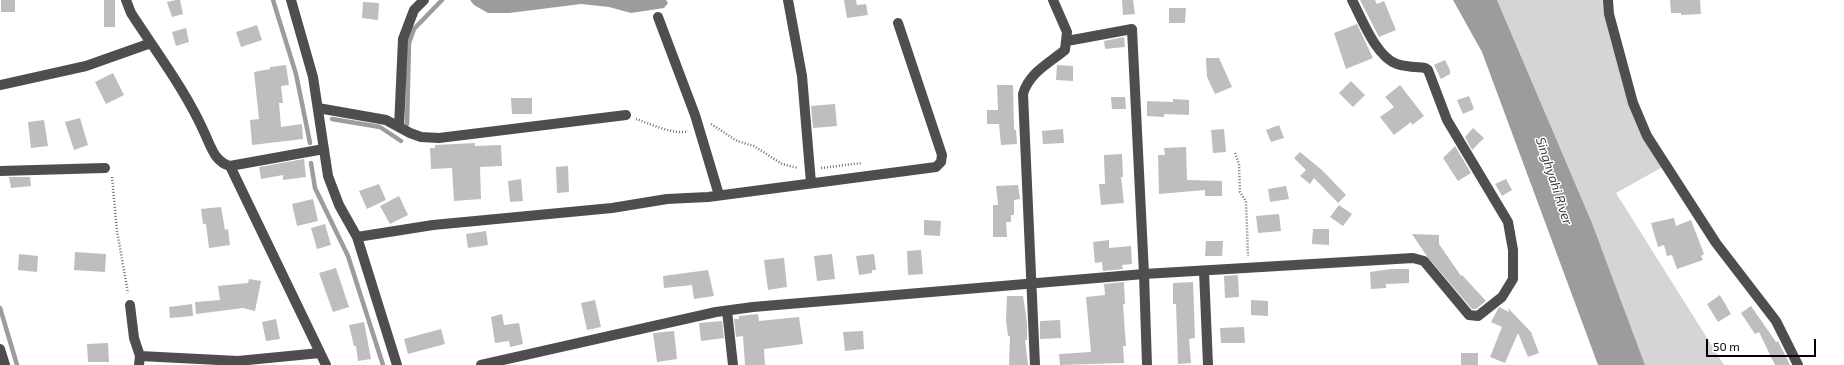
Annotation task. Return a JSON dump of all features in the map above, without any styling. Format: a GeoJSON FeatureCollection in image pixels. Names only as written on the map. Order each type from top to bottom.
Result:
{"type":"FeatureCollection","features":[{"type":"Feature","properties":{"kind":"street"},"geometry":{"type":"LineString","coordinates":[[126,0],[132,13],[194,109],[216,158],[223,164],[230,166],[324,149]]}},
{"type":"Feature","properties":{"kind":"street"},"geometry":{"type":"LineString","coordinates":[[290,0],[313,77],[328,176],[339,205],[357,237],[397,365]]}},
{"type":"Feature","properties":{"kind":"street"},"geometry":{"type":"LineString","coordinates":[[399,127],[403,39],[414,10],[424,0]]}},
{"type":"Feature","properties":{"kind":"street"},"geometry":{"type":"LineString","coordinates":[[788,0],[802,76],[811,183]]}},
{"type":"Feature","properties":{"kind":"street"},"geometry":{"type":"LineString","coordinates":[[1035,365],[1023,94],[1025,85],[1031,76],[1065,50],[1067,32],[1053,0]]}},
{"type":"Feature","properties":{"kind":"street"},"geometry":{"type":"LineString","coordinates":[[481,365],[727,310],[753,307],[1144,274],[1418,258],[1424,261],[1469,314],[1475,317],[1478,316],[1502,297],[1513,279],[1513,250],[1508,222],[1447,120],[1428,70],[1425,68],[1398,64],[1388,59],[1380,52],[1352,0]]}},
{"type":"Feature","properties":{"kind":"street"},"geometry":{"type":"LineString","coordinates":[[1608,0],[1610,14],[1633,103],[1648,136],[1716,243],[1776,321],[1798,365]]}},
{"type":"Feature","properties":{"kind":"street"},"geometry":{"type":"LineString","coordinates":[[658,17],[698,126],[719,195]]}},
{"type":"Feature","properties":{"kind":"street"},"geometry":{"type":"LineString","coordinates":[[357,237],[433,225],[612,208],[667,199],[719,195],[936,166],[941,162],[942,155],[898,23]]}},
{"type":"Feature","properties":{"kind":"street"},"geometry":{"type":"LineString","coordinates":[[1067,41],[1132,29],[1147,365]]}},
{"type":"Feature","properties":{"kind":"street"},"geometry":{"type":"LineString","coordinates":[[0,86],[86,66],[151,43]]}},
{"type":"Feature","properties":{"kind":"street"},"geometry":{"type":"LineString","coordinates":[[318,108],[386,120],[410,133],[421,137],[439,138],[626,115]]}},
{"type":"Feature","properties":{"kind":"street"},"geometry":{"type":"LineString","coordinates":[[230,166],[326,365]]}},
{"type":"Feature","properties":{"kind":"street"},"geometry":{"type":"LineString","coordinates":[[0,171],[105,168]]}},
{"type":"Feature","properties":{"kind":"street"},"geometry":{"type":"LineString","coordinates":[[1204,271],[1208,365]]}},
{"type":"Feature","properties":{"kind":"street"},"geometry":{"type":"LineString","coordinates":[[130,306],[134,338],[139,360],[238,363],[320,353]]}},
{"type":"Feature","properties":{"kind":"street"},"geometry":{"type":"LineString","coordinates":[[727,310],[733,365]]}},
{"type":"Feature","properties":{"kind":"street"},"geometry":{"type":"LineString","coordinates":[[0,349],[5,365]]}},
{"type":"Feature","properties":{"kind":"path"},"geometry":{"type":"LineString","coordinates":[[626,115],[683,133],[705,122],[714,125],[737,141],[754,146],[782,164],[810,168],[864,163]]}},
{"type":"Feature","properties":{"kind":"path"},"geometry":{"type":"LineString","coordinates":[[1235,153],[1239,164],[1240,192],[1246,201],[1248,268]]}},
{"type":"Feature","properties":{"kind":"path"},"geometry":{"type":"LineString","coordinates":[[105,168],[111,172],[117,231],[130,306]]}},
{"type":"Feature","properties":{"kind":"shaded area"},"geometry":{"type":"Polygon","coordinates":[[[1497,0],[1608,0],[1633,103],[1666,165],[1616,193],[1724,365],[1645,365],[1592,223],[1497,0]]]}},
{"type":"Feature","properties":{"kind":"water"},"geometry":{"type":"Polygon","coordinates":[[[470,0],[666,0],[668,3],[664,8],[631,13],[609,7],[581,4],[509,13],[488,13],[474,5],[470,0]]]}},
{"type":"Feature","properties":{"kind":"water","name":"Singhyahi River"},"geometry":{"type":"Polygon","coordinates":[[[1453,0],[1497,0],[1592,223],[1645,365],[1598,365],[1482,52],[1453,0]]]}},
{"type":"Feature","properties":{"kind":"building"},"geometry":{"type":"Polygon","coordinates":[[[1,0],[15,0],[15,12],[1,12],[1,0]]]}},
{"type":"Feature","properties":{"kind":"building"},"geometry":{"type":"Polygon","coordinates":[[[104,0],[115,0],[115,27],[104,27],[104,0]]]}},
{"type":"Feature","properties":{"kind":"building"},"geometry":{"type":"Polygon","coordinates":[[[180,0],[183,14],[172,17],[167,2],[180,0]]]}},
{"type":"Feature","properties":{"kind":"building"},"geometry":{"type":"Polygon","coordinates":[[[844,0],[856,0],[857,5],[866,4],[868,15],[847,18],[844,0]]]}},
{"type":"Feature","properties":{"kind":"building"},"geometry":{"type":"Polygon","coordinates":[[[1122,0],[1133,0],[1135,14],[1123,15],[1122,0]]]}},
{"type":"Feature","properties":{"kind":"building"},"geometry":{"type":"Polygon","coordinates":[[[1360,0],[1375,0],[1377,4],[1384,1],[1396,30],[1379,37],[1360,0]]]}},
{"type":"Feature","properties":{"kind":"building"},"geometry":{"type":"Polygon","coordinates":[[[1670,0],[1700,0],[1701,14],[1681,15],[1681,13],[1671,13],[1670,0]]]}},
{"type":"Feature","properties":{"kind":"building"},"geometry":{"type":"Polygon","coordinates":[[[363,2],[379,3],[378,20],[362,18],[363,2]]]}},
{"type":"Feature","properties":{"kind":"building"},"geometry":{"type":"Polygon","coordinates":[[[1169,8],[1186,8],[1185,23],[1169,23],[1169,8]]]}},
{"type":"Feature","properties":{"kind":"building"},"geometry":{"type":"Polygon","coordinates":[[[1357,24],[1373,58],[1346,69],[1334,33],[1357,24]]]}},
{"type":"Feature","properties":{"kind":"building"},"geometry":{"type":"Polygon","coordinates":[[[257,25],[262,40],[241,47],[236,32],[257,25]]]}},
{"type":"Feature","properties":{"kind":"building"},"geometry":{"type":"Polygon","coordinates":[[[186,28],[189,42],[176,46],[172,32],[186,28]]]}},
{"type":"Feature","properties":{"kind":"building"},"geometry":{"type":"Polygon","coordinates":[[[1124,37],[1125,47],[1105,49],[1104,41],[1124,37]]]}},
{"type":"Feature","properties":{"kind":"building"},"geometry":{"type":"Polygon","coordinates":[[[1206,58],[1219,58],[1232,87],[1215,94],[1207,77],[1206,58]]]}},
{"type":"Feature","properties":{"kind":"building"},"geometry":{"type":"Polygon","coordinates":[[[1445,60],[1450,70],[1450,74],[1441,79],[1434,65],[1445,60]]]}},
{"type":"Feature","properties":{"kind":"building"},"geometry":{"type":"Polygon","coordinates":[[[286,65],[289,85],[281,86],[283,103],[279,103],[281,127],[302,124],[303,139],[252,145],[250,120],[259,119],[254,72],[270,69],[270,67],[286,65]]]}},
{"type":"Feature","properties":{"kind":"building"},"geometry":{"type":"Polygon","coordinates":[[[1057,65],[1073,66],[1073,81],[1056,80],[1057,65]]]}},
{"type":"Feature","properties":{"kind":"building"},"geometry":{"type":"Polygon","coordinates":[[[113,73],[124,95],[106,104],[95,82],[113,73]]]}},
{"type":"Feature","properties":{"kind":"building"},"geometry":{"type":"Polygon","coordinates":[[[1351,81],[1365,95],[1353,107],[1339,93],[1351,81]]]}},
{"type":"Feature","properties":{"kind":"building"},"geometry":{"type":"Polygon","coordinates":[[[997,85],[1013,85],[1014,130],[1016,130],[1017,144],[1001,145],[999,124],[987,124],[987,110],[998,110],[997,85]]]}},
{"type":"Feature","properties":{"kind":"building"},"geometry":{"type":"Polygon","coordinates":[[[1400,85],[1424,116],[1412,125],[1411,122],[1394,135],[1380,117],[1394,107],[1385,97],[1400,85]]]}},
{"type":"Feature","properties":{"kind":"building"},"geometry":{"type":"Polygon","coordinates":[[[1469,96],[1474,109],[1463,114],[1457,100],[1469,96]]]}},
{"type":"Feature","properties":{"kind":"building"},"geometry":{"type":"Polygon","coordinates":[[[1111,97],[1125,97],[1126,109],[1112,109],[1111,97]]]}},
{"type":"Feature","properties":{"kind":"building"},"geometry":{"type":"Polygon","coordinates":[[[511,98],[532,98],[532,114],[512,114],[511,98]]]}},
{"type":"Feature","properties":{"kind":"building"},"geometry":{"type":"Polygon","coordinates":[[[1173,99],[1189,100],[1189,115],[1164,114],[1164,117],[1147,116],[1147,101],[1173,102],[1173,99]]]}},
{"type":"Feature","properties":{"kind":"building"},"geometry":{"type":"Polygon","coordinates":[[[835,104],[837,126],[813,128],[811,106],[835,104]]]}},
{"type":"Feature","properties":{"kind":"building"},"geometry":{"type":"Polygon","coordinates":[[[80,118],[88,145],[74,150],[65,122],[80,118]]]}},
{"type":"Feature","properties":{"kind":"building"},"geometry":{"type":"Polygon","coordinates":[[[44,120],[48,146],[31,148],[28,122],[44,120]]]}},
{"type":"Feature","properties":{"kind":"building"},"geometry":{"type":"Polygon","coordinates":[[[1279,125],[1284,138],[1271,142],[1266,130],[1279,125]]]}},
{"type":"Feature","properties":{"kind":"building"},"geometry":{"type":"Polygon","coordinates":[[[1473,128],[1484,138],[1472,150],[1465,137],[1473,128]]]}},
{"type":"Feature","properties":{"kind":"building"},"geometry":{"type":"Polygon","coordinates":[[[1063,129],[1064,143],[1043,144],[1042,131],[1063,129]]]}},
{"type":"Feature","properties":{"kind":"building"},"geometry":{"type":"Polygon","coordinates":[[[1224,129],[1226,152],[1213,153],[1211,130],[1224,129]]]}},
{"type":"Feature","properties":{"kind":"building"},"geometry":{"type":"Polygon","coordinates":[[[475,143],[475,146],[501,145],[502,166],[480,167],[481,199],[454,201],[452,168],[431,169],[430,148],[435,148],[435,145],[475,143]]]}},
{"type":"Feature","properties":{"kind":"building"},"geometry":{"type":"Polygon","coordinates":[[[1455,146],[1471,173],[1458,181],[1443,158],[1455,146]]]}},
{"type":"Feature","properties":{"kind":"building"},"geometry":{"type":"Polygon","coordinates":[[[1186,147],[1187,180],[1222,181],[1222,196],[1205,196],[1205,190],[1159,194],[1158,155],[1165,155],[1164,148],[1186,147]]]}},
{"type":"Feature","properties":{"kind":"building"},"geometry":{"type":"Polygon","coordinates":[[[1300,152],[1322,170],[1346,195],[1338,203],[1314,178],[1310,184],[1300,176],[1306,170],[1294,158],[1300,152]]]}},
{"type":"Feature","properties":{"kind":"building"},"geometry":{"type":"Polygon","coordinates":[[[1122,154],[1123,177],[1121,177],[1124,203],[1101,205],[1099,184],[1105,184],[1104,155],[1122,154]]]}},
{"type":"Feature","properties":{"kind":"building"},"geometry":{"type":"Polygon","coordinates":[[[304,159],[306,177],[283,180],[283,175],[261,179],[259,167],[304,159]]]}},
{"type":"Feature","properties":{"kind":"building"},"geometry":{"type":"Polygon","coordinates":[[[568,166],[569,192],[557,193],[556,167],[568,166]]]}},
{"type":"Feature","properties":{"kind":"building"},"geometry":{"type":"Polygon","coordinates":[[[9,177],[30,177],[31,186],[11,188],[9,177]]]}},
{"type":"Feature","properties":{"kind":"building"},"geometry":{"type":"Polygon","coordinates":[[[521,179],[523,201],[510,202],[508,181],[521,179]]]}},
{"type":"Feature","properties":{"kind":"building"},"geometry":{"type":"Polygon","coordinates":[[[1506,179],[1512,190],[1502,196],[1495,184],[1506,179]]]}},
{"type":"Feature","properties":{"kind":"building"},"geometry":{"type":"Polygon","coordinates":[[[379,184],[386,200],[367,209],[359,191],[379,184]]]}},
{"type":"Feature","properties":{"kind":"building"},"geometry":{"type":"Polygon","coordinates":[[[1018,185],[1020,199],[1014,200],[1014,215],[1011,215],[1011,222],[1006,222],[1007,237],[993,237],[993,205],[998,205],[996,186],[1018,185]]]}},
{"type":"Feature","properties":{"kind":"building"},"geometry":{"type":"Polygon","coordinates":[[[1286,186],[1289,199],[1270,202],[1268,189],[1286,186]]]}},
{"type":"Feature","properties":{"kind":"building"},"geometry":{"type":"Polygon","coordinates":[[[399,196],[408,215],[390,224],[380,206],[399,196]]]}},
{"type":"Feature","properties":{"kind":"building"},"geometry":{"type":"Polygon","coordinates":[[[313,199],[318,221],[297,226],[292,204],[313,199]]]}},
{"type":"Feature","properties":{"kind":"building"},"geometry":{"type":"Polygon","coordinates":[[[1339,205],[1352,214],[1343,226],[1330,217],[1339,205]]]}},
{"type":"Feature","properties":{"kind":"building"},"geometry":{"type":"Polygon","coordinates":[[[221,207],[225,230],[228,229],[230,245],[209,248],[206,224],[203,224],[201,209],[221,207]]]}},
{"type":"Feature","properties":{"kind":"building"},"geometry":{"type":"Polygon","coordinates":[[[1279,214],[1281,231],[1258,233],[1256,216],[1279,214]]]}},
{"type":"Feature","properties":{"kind":"building"},"geometry":{"type":"Polygon","coordinates":[[[1674,218],[1676,226],[1691,220],[1704,254],[1701,256],[1703,260],[1677,269],[1672,255],[1667,256],[1664,245],[1658,247],[1651,223],[1674,218]]]}},
{"type":"Feature","properties":{"kind":"building"},"geometry":{"type":"Polygon","coordinates":[[[924,220],[941,221],[940,236],[924,235],[924,220]]]}},
{"type":"Feature","properties":{"kind":"building"},"geometry":{"type":"Polygon","coordinates":[[[325,224],[331,245],[317,249],[311,228],[325,224]]]}},
{"type":"Feature","properties":{"kind":"building"},"geometry":{"type":"Polygon","coordinates":[[[1313,229],[1329,229],[1329,245],[1312,244],[1313,229]]]}},
{"type":"Feature","properties":{"kind":"building"},"geometry":{"type":"Polygon","coordinates":[[[486,231],[488,245],[468,248],[466,234],[486,231]]]}},
{"type":"Feature","properties":{"kind":"building"},"geometry":{"type":"Polygon","coordinates":[[[1412,234],[1439,235],[1439,244],[1461,276],[1462,275],[1486,301],[1476,309],[1472,309],[1426,255],[1412,234]]]}},
{"type":"Feature","properties":{"kind":"building"},"geometry":{"type":"Polygon","coordinates":[[[1109,240],[1109,248],[1131,246],[1132,264],[1122,265],[1123,269],[1103,271],[1102,262],[1095,263],[1093,242],[1109,240]]]}},
{"type":"Feature","properties":{"kind":"building"},"geometry":{"type":"Polygon","coordinates":[[[1206,241],[1223,241],[1222,256],[1205,256],[1206,241]]]}},
{"type":"Feature","properties":{"kind":"building"},"geometry":{"type":"Polygon","coordinates":[[[921,250],[923,274],[908,275],[907,251],[921,250]]]}},
{"type":"Feature","properties":{"kind":"building"},"geometry":{"type":"Polygon","coordinates":[[[75,252],[106,254],[105,272],[74,270],[75,252]]]}},
{"type":"Feature","properties":{"kind":"building"},"geometry":{"type":"Polygon","coordinates":[[[19,254],[38,256],[37,272],[18,270],[19,254]]]}},
{"type":"Feature","properties":{"kind":"building"},"geometry":{"type":"Polygon","coordinates":[[[832,254],[835,279],[817,281],[814,256],[832,254]]]}},
{"type":"Feature","properties":{"kind":"building"},"geometry":{"type":"Polygon","coordinates":[[[874,254],[876,270],[872,270],[872,273],[859,275],[856,256],[874,254]]]}},
{"type":"Feature","properties":{"kind":"building"},"geometry":{"type":"Polygon","coordinates":[[[784,258],[787,287],[768,290],[764,260],[784,258]]]}},
{"type":"Feature","properties":{"kind":"building"},"geometry":{"type":"Polygon","coordinates":[[[336,268],[349,307],[333,312],[319,273],[336,268]]]}},
{"type":"Feature","properties":{"kind":"building"},"geometry":{"type":"Polygon","coordinates":[[[1391,269],[1409,269],[1409,283],[1386,284],[1386,288],[1371,289],[1370,272],[1391,269]]]}},
{"type":"Feature","properties":{"kind":"building"},"geometry":{"type":"Polygon","coordinates":[[[708,270],[714,296],[694,299],[692,285],[664,288],[663,276],[708,270]]]}},
{"type":"Feature","properties":{"kind":"building"},"geometry":{"type":"Polygon","coordinates":[[[1238,275],[1239,297],[1225,298],[1224,276],[1238,275]]]}},
{"type":"Feature","properties":{"kind":"building"},"geometry":{"type":"Polygon","coordinates":[[[249,279],[261,281],[255,311],[243,308],[196,314],[195,302],[220,300],[218,286],[248,283],[249,279]]]}},
{"type":"Feature","properties":{"kind":"building"},"geometry":{"type":"Polygon","coordinates":[[[1124,282],[1125,304],[1123,304],[1126,346],[1123,346],[1124,363],[1060,365],[1059,354],[1091,352],[1086,297],[1105,295],[1104,284],[1124,282]]]}},
{"type":"Feature","properties":{"kind":"building"},"geometry":{"type":"Polygon","coordinates":[[[1193,282],[1195,338],[1189,339],[1191,363],[1178,364],[1176,304],[1173,304],[1173,283],[1193,282]]]}},
{"type":"Feature","properties":{"kind":"building"},"geometry":{"type":"Polygon","coordinates":[[[1720,295],[1731,314],[1718,322],[1707,304],[1720,295]]]}},
{"type":"Feature","properties":{"kind":"building"},"geometry":{"type":"Polygon","coordinates":[[[1007,296],[1023,296],[1027,322],[1027,340],[1025,340],[1028,365],[1009,365],[1010,336],[1008,336],[1006,320],[1007,296]]]}},
{"type":"Feature","properties":{"kind":"building"},"geometry":{"type":"Polygon","coordinates":[[[595,300],[601,327],[587,330],[581,303],[595,300]]]}},
{"type":"Feature","properties":{"kind":"building"},"geometry":{"type":"Polygon","coordinates":[[[1251,300],[1268,301],[1268,316],[1251,315],[1251,300]]]}},
{"type":"Feature","properties":{"kind":"building"},"geometry":{"type":"Polygon","coordinates":[[[192,304],[193,316],[170,318],[169,307],[192,304]]]}},
{"type":"Feature","properties":{"kind":"building"},"geometry":{"type":"Polygon","coordinates":[[[1751,306],[1776,342],[1778,341],[1790,365],[1775,365],[1759,332],[1755,334],[1741,313],[1751,306]]]}},
{"type":"Feature","properties":{"kind":"building"},"geometry":{"type":"Polygon","coordinates":[[[1499,307],[1509,312],[1508,308],[1531,332],[1539,353],[1528,357],[1518,333],[1505,363],[1490,357],[1502,327],[1491,322],[1499,307]]]}},
{"type":"Feature","properties":{"kind":"building"},"geometry":{"type":"Polygon","coordinates":[[[502,314],[504,325],[519,323],[523,344],[510,347],[509,341],[495,343],[491,317],[502,314]]]}},
{"type":"Feature","properties":{"kind":"building"},"geometry":{"type":"Polygon","coordinates":[[[758,314],[759,321],[799,317],[803,344],[764,349],[765,365],[745,365],[743,336],[736,337],[734,319],[739,319],[739,316],[758,314]]]}},
{"type":"Feature","properties":{"kind":"building"},"geometry":{"type":"Polygon","coordinates":[[[276,319],[280,339],[266,341],[262,322],[276,319]]]}},
{"type":"Feature","properties":{"kind":"building"},"geometry":{"type":"Polygon","coordinates":[[[1060,320],[1061,338],[1040,339],[1040,321],[1060,320]]]}},
{"type":"Feature","properties":{"kind":"building"},"geometry":{"type":"Polygon","coordinates":[[[722,321],[724,338],[701,341],[699,323],[722,321]]]}},
{"type":"Feature","properties":{"kind":"building"},"geometry":{"type":"Polygon","coordinates":[[[364,322],[371,359],[358,361],[356,346],[354,346],[349,325],[364,322]]]}},
{"type":"Feature","properties":{"kind":"building"},"geometry":{"type":"Polygon","coordinates":[[[1244,327],[1245,343],[1221,343],[1220,328],[1244,327]]]}},
{"type":"Feature","properties":{"kind":"building"},"geometry":{"type":"Polygon","coordinates":[[[441,329],[445,344],[408,354],[404,339],[441,329]]]}},
{"type":"Feature","properties":{"kind":"building"},"geometry":{"type":"Polygon","coordinates":[[[674,331],[677,359],[657,362],[653,333],[674,331]]]}},
{"type":"Feature","properties":{"kind":"building"},"geometry":{"type":"Polygon","coordinates":[[[863,331],[864,349],[845,351],[843,332],[863,331]]]}},
{"type":"Feature","properties":{"kind":"building"},"geometry":{"type":"Polygon","coordinates":[[[108,343],[109,362],[88,362],[87,344],[108,343]]]}},
{"type":"Feature","properties":{"kind":"building"},"geometry":{"type":"Polygon","coordinates":[[[1461,353],[1478,353],[1478,365],[1461,365],[1461,353]]]}},
{"type":"Feature","properties":{"kind":"waterway"},"geometry":{"type":"LineString","coordinates":[[273,0],[296,74],[310,143]]}},
{"type":"Feature","properties":{"kind":"waterway"},"geometry":{"type":"LineString","coordinates":[[407,124],[409,43],[414,29],[442,0]]}},
{"type":"Feature","properties":{"kind":"waterway"},"geometry":{"type":"LineString","coordinates":[[332,119],[380,127],[401,141]]}},
{"type":"Feature","properties":{"kind":"waterway"},"geometry":{"type":"LineString","coordinates":[[311,163],[315,188],[348,256],[383,365]]}},
{"type":"Feature","properties":{"kind":"waterway"},"geometry":{"type":"LineString","coordinates":[[0,308],[17,365]]}}]}
